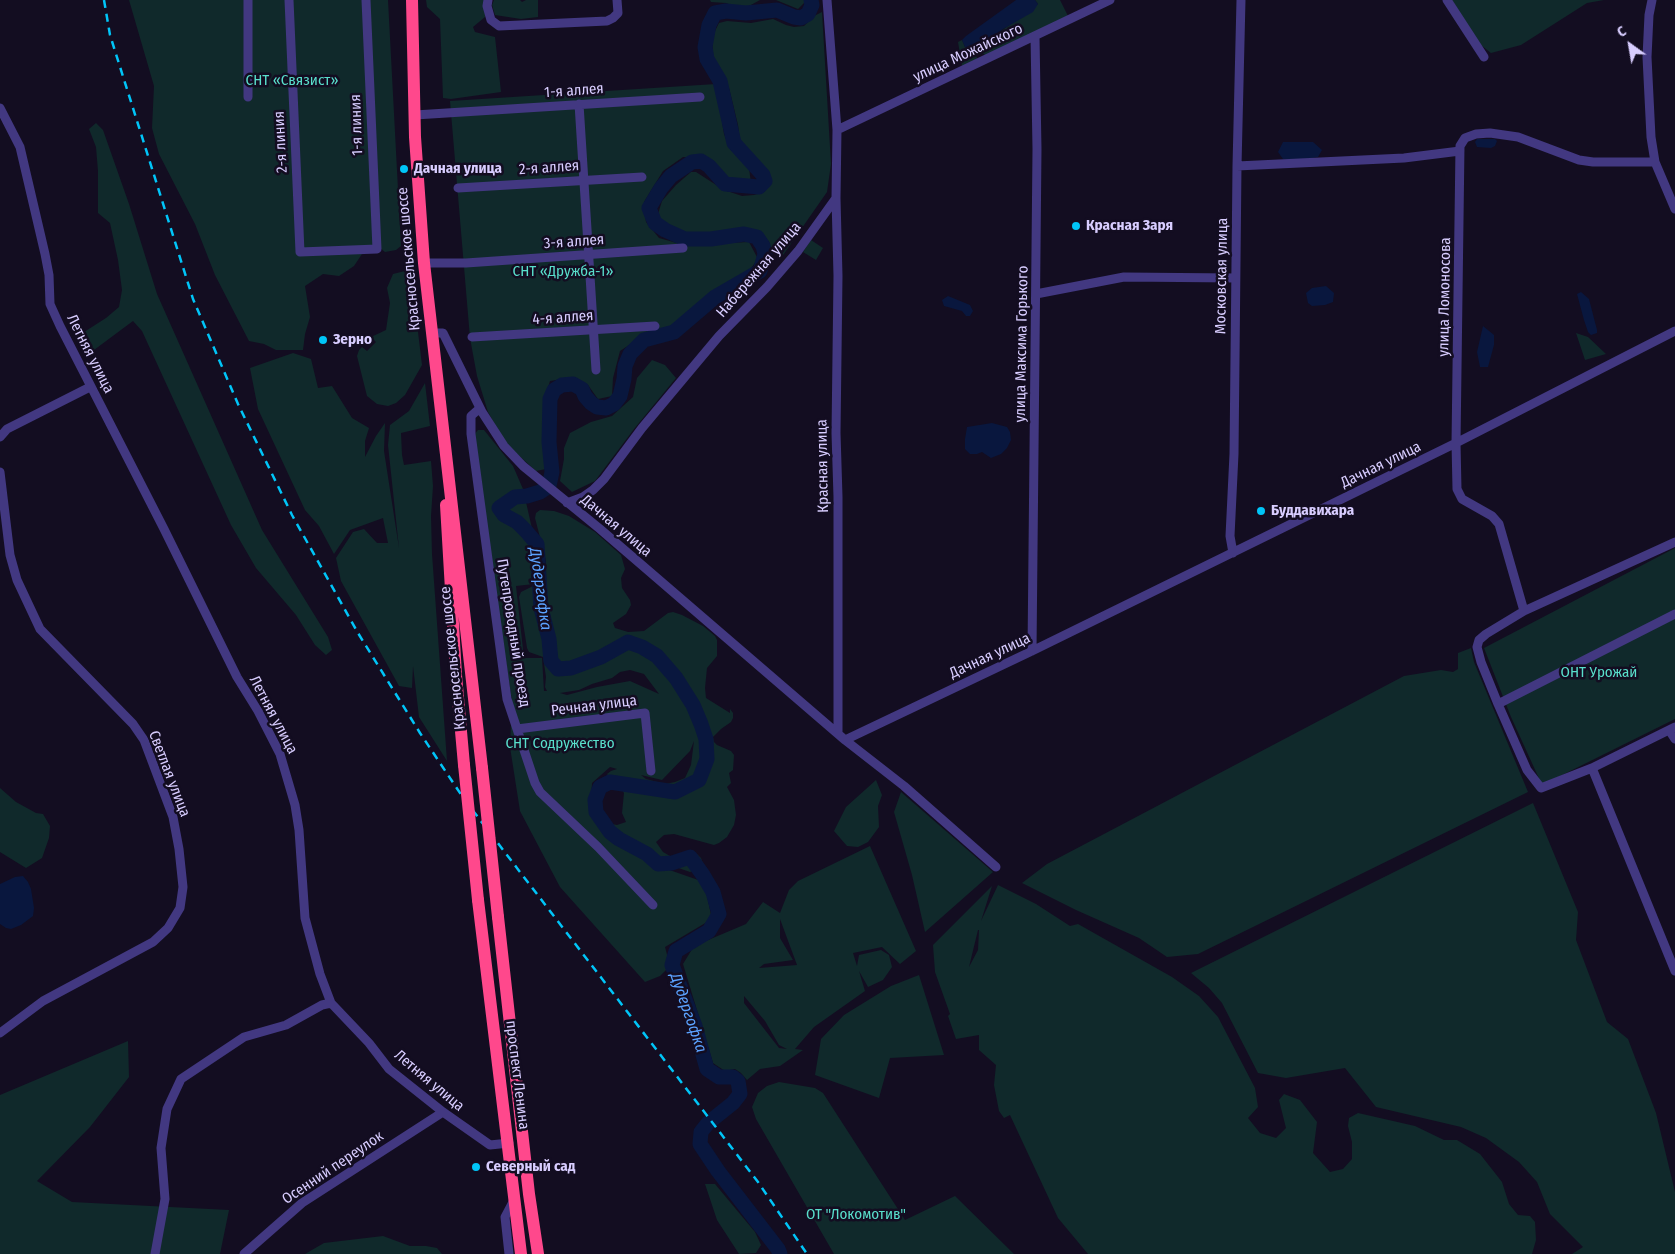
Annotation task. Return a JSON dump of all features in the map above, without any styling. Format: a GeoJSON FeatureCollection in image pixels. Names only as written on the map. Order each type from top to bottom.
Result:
{"type":"FeatureCollection","features":[{"type":"Feature","properties":{"kind":"highway","name":"Красносельское шоссе"},"geometry":{"type":"LineString","coordinates":[[412,0],[417,166],[424,263],[498,917]]}},
{"type":"Feature","properties":{"kind":"highway","name":"Красносельское шоссе"},"geometry":{"type":"LineString","coordinates":[[447,455],[445,517],[464,764],[478,900]]}},
{"type":"Feature","properties":{"kind":"highway","name":"проспект Ленина"},"geometry":{"type":"LineString","coordinates":[[478,900],[521,1254]]}},
{"type":"Feature","properties":{"kind":"highway","name":"проспект Ленина"},"geometry":{"type":"LineString","coordinates":[[498,917],[528,1194],[538,1254]]}},
{"type":"Feature","properties":{"kind":"street"},"geometry":{"type":"LineString","coordinates":[[248,0],[248,97]]}},
{"type":"Feature","properties":{"kind":"street","name":"2-я линия"},"geometry":{"type":"LineString","coordinates":[[290,0],[300,252],[377,249]]}},
{"type":"Feature","properties":{"kind":"street","name":"1-я линия"},"geometry":{"type":"LineString","coordinates":[[366,0],[377,249]]}},
{"type":"Feature","properties":{"kind":"street"},"geometry":{"type":"LineString","coordinates":[[488,0],[487,6],[491,20],[499,26],[607,21],[618,13],[617,0]]}},
{"type":"Feature","properties":{"kind":"street"},"geometry":{"type":"LineString","coordinates":[[827,0],[837,130],[836,198]]}},
{"type":"Feature","properties":{"kind":"street","name":"улица Можайского"},"geometry":{"type":"LineString","coordinates":[[837,130],[1110,0]]}},
{"type":"Feature","properties":{"kind":"street","name":"Московская улица"},"geometry":{"type":"LineString","coordinates":[[1233,553],[1230,536],[1234,454],[1235,278],[1241,0]]}},
{"type":"Feature","properties":{"kind":"street"},"geometry":{"type":"LineString","coordinates":[[1447,0],[1484,57]]}},
{"type":"Feature","properties":{"kind":"street"},"geometry":{"type":"LineString","coordinates":[[1652,0],[1649,15],[1647,78],[1651,137],[1654,162],[1675,209]]}},
{"type":"Feature","properties":{"kind":"street","name":"улица Максима Горького"},"geometry":{"type":"LineString","coordinates":[[1032,651],[1037,149],[1035,37]]}},
{"type":"Feature","properties":{"kind":"street","name":"1-я аллея"},"geometry":{"type":"LineString","coordinates":[[415,115],[700,97]]}},
{"type":"Feature","properties":{"kind":"street"},"geometry":{"type":"LineString","coordinates":[[579,104],[596,370]]}},
{"type":"Feature","properties":{"kind":"street","name":"Летняя улица"},"geometry":{"type":"LineString","coordinates":[[0,108],[20,148],[49,275],[50,304],[90,387],[237,676],[258,710],[280,754],[295,805],[299,830],[305,918],[330,1003],[369,1043],[390,1069],[443,1112],[490,1145],[509,1143]]}},
{"type":"Feature","properties":{"kind":"street"},"geometry":{"type":"LineString","coordinates":[[1237,166],[1404,158],[1460,151],[1460,146],[1465,138],[1476,134],[1490,133],[1518,137],[1579,160],[1593,162],[1654,162]]}},
{"type":"Feature","properties":{"kind":"street","name":"улица Ломоносова"},"geometry":{"type":"LineString","coordinates":[[1460,151],[1457,490],[1462,499],[1492,516],[1499,524],[1524,612]]}},
{"type":"Feature","properties":{"kind":"street","name":"2-я аллея"},"geometry":{"type":"LineString","coordinates":[[458,188],[642,177]]}},
{"type":"Feature","properties":{"kind":"street","name":"Набережная улица"},"geometry":{"type":"LineString","coordinates":[[567,503],[583,497],[604,479],[642,428],[719,336],[767,287],[798,251],[836,198]]}},
{"type":"Feature","properties":{"kind":"street","name":"Красная улица"},"geometry":{"type":"LineString","coordinates":[[836,198],[838,276],[836,433],[838,497],[838,733]]}},
{"type":"Feature","properties":{"kind":"street","name":"3-я аллея"},"geometry":{"type":"LineString","coordinates":[[424,263],[466,263],[683,248]]}},
{"type":"Feature","properties":{"kind":"street"},"geometry":{"type":"LineString","coordinates":[[1036,294],[1124,277],[1235,278]]}},
{"type":"Feature","properties":{"kind":"street","name":"4-я аллея"},"geometry":{"type":"LineString","coordinates":[[472,337],[655,326]]}},
{"type":"Feature","properties":{"kind":"street","name":"Дачная улица"},"geometry":{"type":"LineString","coordinates":[[432,334],[443,333],[480,408],[504,446],[535,477],[845,740],[1233,553],[1456,443],[1675,331]]}},
{"type":"Feature","properties":{"kind":"street"},"geometry":{"type":"LineString","coordinates":[[0,437],[7,430],[90,387]]}},
{"type":"Feature","properties":{"kind":"street","name":"Путепроводный проезд"},"geometry":{"type":"LineString","coordinates":[[480,408],[471,416],[471,434],[507,699],[535,783],[540,792],[598,846],[653,906]]}},
{"type":"Feature","properties":{"kind":"street","name":"Светлая улица"},"geometry":{"type":"LineString","coordinates":[[0,472],[10,555],[17,580],[40,629],[133,724],[144,740],[173,817],[183,887],[180,908],[168,928],[153,942],[43,1001],[0,1033]]}},
{"type":"Feature","properties":{"kind":"street"},"geometry":{"type":"LineString","coordinates":[[1675,542],[1524,612],[1486,634],[1480,640],[1477,647],[1498,704],[1528,770],[1541,788],[1592,768],[1672,728],[1675,739]]}},
{"type":"Feature","properties":{"kind":"street"},"geometry":{"type":"LineString","coordinates":[[1498,704],[1675,614]]}},
{"type":"Feature","properties":{"kind":"street","name":"Речная улица"},"geometry":{"type":"LineString","coordinates":[[517,728],[645,713],[650,772]]}},
{"type":"Feature","properties":{"kind":"street"},"geometry":{"type":"LineString","coordinates":[[845,740],[904,786],[996,867]]}},
{"type":"Feature","properties":{"kind":"street"},"geometry":{"type":"LineString","coordinates":[[1592,768],[1675,972]]}},
{"type":"Feature","properties":{"kind":"street"},"geometry":{"type":"LineString","coordinates":[[155,1254],[165,1199],[161,1148],[167,1109],[181,1079],[244,1036],[286,1025],[330,1003]]}},
{"type":"Feature","properties":{"kind":"street","name":"Осенний переулок"},"geometry":{"type":"LineString","coordinates":[[244,1254],[302,1203],[443,1112]]}},
{"type":"Feature","properties":{"kind":"street"},"geometry":{"type":"LineString","coordinates":[[509,1254],[505,1217],[515,1197]]}},
{"type":"Feature","properties":{"kind":"green space","name":"СНТ «Связист»"},"geometry":{"type":"Polygon","coordinates":[[[129,0],[388,0],[401,246],[396,250],[385,252],[379,247],[362,254],[354,266],[339,276],[323,274],[305,286],[310,317],[303,350],[276,350],[264,344],[249,341],[215,275],[195,224],[159,154],[152,128],[154,86],[129,0]]]}},
{"type":"Feature","properties":{"kind":"green space"},"geometry":{"type":"Polygon","coordinates":[[[426,0],[485,0],[485,17],[473,27],[475,32],[495,37],[501,92],[451,99],[443,98],[440,19],[427,7],[426,0]]]}},
{"type":"Feature","properties":{"kind":"green space"},"geometry":{"type":"Polygon","coordinates":[[[494,0],[520,0],[522,2],[538,0],[538,17],[521,19],[495,15],[492,5],[494,0]]]}},
{"type":"Feature","properties":{"kind":"green space"},"geometry":{"type":"Polygon","coordinates":[[[710,0],[760,0],[749,6],[736,7],[726,3],[711,2],[710,0]]]}},
{"type":"Feature","properties":{"kind":"green space"},"geometry":{"type":"Polygon","coordinates":[[[776,0],[805,0],[806,1],[798,9],[776,0]]]}},
{"type":"Feature","properties":{"kind":"green space"},"geometry":{"type":"Polygon","coordinates":[[[1035,0],[1060,0],[1068,16],[986,56],[983,53],[976,56],[978,60],[962,66],[958,42],[962,40],[965,47],[986,42],[1038,4],[1035,0]]]}},
{"type":"Feature","properties":{"kind":"green space"},"geometry":{"type":"Polygon","coordinates":[[[1452,0],[1604,0],[1587,3],[1521,45],[1491,53],[1477,42],[1452,0]]]}},
{"type":"Feature","properties":{"kind":"green space"},"geometry":{"type":"Polygon","coordinates":[[[822,12],[831,164],[827,192],[781,258],[772,253],[769,242],[764,236],[752,229],[738,228],[701,237],[687,236],[671,231],[658,222],[662,201],[691,172],[696,172],[724,190],[742,196],[764,192],[768,186],[768,178],[757,160],[746,153],[740,142],[729,88],[712,58],[713,35],[719,23],[727,21],[751,23],[773,19],[794,27],[804,26],[814,16],[822,12]]]}},
{"type":"Feature","properties":{"kind":"green space","name":"СНТ «Дружба-1»"},"geometry":{"type":"Polygon","coordinates":[[[716,84],[724,134],[730,149],[749,168],[751,183],[724,178],[704,158],[683,157],[663,171],[644,202],[646,222],[659,238],[684,245],[749,242],[758,259],[748,272],[715,293],[672,327],[643,336],[620,351],[613,378],[612,396],[598,399],[588,385],[574,377],[550,381],[545,410],[546,469],[536,471],[506,444],[488,412],[477,376],[470,338],[450,101],[716,84]]]}},
{"type":"Feature","properties":{"kind":"green space"},"geometry":{"type":"Polygon","coordinates":[[[96,123],[103,130],[129,204],[157,294],[262,530],[328,637],[332,650],[326,655],[315,645],[296,615],[256,568],[231,525],[142,331],[133,321],[94,350],[84,348],[81,334],[119,307],[122,290],[110,223],[98,213],[96,147],[89,129],[96,123]]]}},
{"type":"Feature","properties":{"kind":"green space"},"geometry":{"type":"Polygon","coordinates":[[[811,240],[823,248],[816,260],[803,252],[811,240]]]}},
{"type":"Feature","properties":{"kind":"green space"},"geometry":{"type":"Polygon","coordinates":[[[405,271],[411,274],[422,365],[405,395],[396,403],[388,406],[377,404],[367,396],[357,356],[362,347],[367,351],[376,342],[371,337],[386,330],[390,303],[387,288],[393,274],[405,271]]]}},
{"type":"Feature","properties":{"kind":"green space"},"geometry":{"type":"Polygon","coordinates":[[[1576,333],[1588,337],[1606,354],[1585,360],[1576,333]]]}},
{"type":"Feature","properties":{"kind":"green space"},"geometry":{"type":"Polygon","coordinates":[[[293,353],[311,359],[318,388],[332,386],[352,418],[369,428],[365,441],[365,457],[385,423],[384,451],[399,548],[388,445],[390,425],[409,411],[425,383],[430,426],[401,433],[402,455],[404,465],[431,461],[433,486],[431,516],[432,554],[447,761],[419,717],[413,666],[412,688],[399,686],[341,581],[336,558],[353,532],[364,529],[377,543],[388,543],[383,518],[350,530],[334,554],[319,526],[305,510],[258,409],[250,368],[293,353]]]}},
{"type":"Feature","properties":{"kind":"green space"},"geometry":{"type":"Polygon","coordinates":[[[652,360],[665,365],[676,378],[595,481],[572,492],[560,481],[564,448],[570,433],[591,422],[612,416],[633,397],[637,378],[652,360]]]}},
{"type":"Feature","properties":{"kind":"green space","name":"СНТ Содружество"},"geometry":{"type":"Polygon","coordinates":[[[478,430],[484,430],[513,466],[523,489],[536,546],[534,584],[516,586],[524,658],[542,658],[544,691],[547,691],[545,687],[546,677],[543,657],[529,652],[527,648],[519,597],[521,592],[543,581],[545,576],[546,561],[535,518],[536,513],[540,510],[554,511],[569,516],[595,532],[621,555],[625,569],[621,578],[622,588],[631,605],[626,614],[613,623],[615,628],[628,632],[644,631],[668,613],[673,612],[703,626],[717,640],[717,656],[707,668],[705,688],[706,698],[730,713],[730,709],[733,713],[731,722],[713,737],[717,745],[731,751],[734,755],[733,770],[729,773],[731,783],[727,787],[734,800],[736,815],[734,825],[727,837],[714,845],[674,834],[664,835],[656,842],[663,852],[670,856],[697,854],[704,866],[690,872],[661,862],[639,850],[610,829],[612,824],[617,825],[626,822],[622,813],[624,793],[618,784],[610,779],[607,774],[617,769],[610,767],[592,783],[591,806],[604,829],[620,842],[658,866],[704,882],[712,919],[665,947],[670,966],[660,976],[645,982],[560,887],[520,811],[510,747],[512,701],[471,438],[478,430]],[[630,670],[620,672],[612,678],[579,690],[560,693],[567,695],[630,681],[659,694],[644,674],[630,670]],[[694,741],[690,751],[662,780],[641,775],[646,779],[665,784],[685,778],[691,765],[694,741]]]}},
{"type":"Feature","properties":{"kind":"green space","name":"ОНТ Урожай"},"geometry":{"type":"Polygon","coordinates":[[[1675,548],[1675,719],[1542,785],[1511,717],[1484,648],[1675,548]]]}},
{"type":"Feature","properties":{"kind":"green space"},"geometry":{"type":"Polygon","coordinates":[[[1471,648],[1474,662],[1528,792],[1198,954],[1167,957],[1139,938],[1022,883],[1047,864],[1404,676],[1441,670],[1453,672],[1458,669],[1458,653],[1471,648]]]}},
{"type":"Feature","properties":{"kind":"green space"},"geometry":{"type":"Polygon","coordinates":[[[876,780],[882,795],[878,806],[879,827],[868,842],[858,847],[847,846],[834,831],[846,807],[876,780]]]}},
{"type":"Feature","properties":{"kind":"green space"},"geometry":{"type":"Polygon","coordinates":[[[0,788],[16,802],[36,813],[43,814],[50,826],[49,838],[42,858],[26,868],[0,852],[0,788]]]}},
{"type":"Feature","properties":{"kind":"green space"},"geometry":{"type":"Polygon","coordinates":[[[901,792],[993,872],[925,932],[912,875],[894,812],[901,792]]]}},
{"type":"Feature","properties":{"kind":"green space"},"geometry":{"type":"Polygon","coordinates":[[[1533,803],[1578,912],[1576,940],[1607,1022],[1628,1039],[1656,1113],[1675,1192],[1675,1254],[1572,1254],[1583,1247],[1550,1214],[1537,1182],[1519,1162],[1486,1138],[1461,1127],[1376,1107],[1345,1068],[1286,1078],[1258,1073],[1222,1003],[1209,988],[1191,973],[1533,803]]]}},
{"type":"Feature","properties":{"kind":"green space"},"geometry":{"type":"Polygon","coordinates":[[[870,846],[916,951],[900,964],[882,947],[853,953],[857,966],[859,955],[881,950],[889,955],[892,967],[883,980],[868,987],[859,971],[865,991],[814,1027],[795,1049],[803,1050],[780,1066],[760,1069],[747,1080],[735,1069],[725,1071],[713,1063],[683,964],[694,946],[746,924],[763,902],[780,913],[789,890],[798,881],[870,846]],[[780,919],[780,938],[793,960],[764,964],[759,968],[797,965],[780,919]],[[744,996],[744,1003],[779,1048],[787,1049],[779,1045],[765,1021],[744,996]]]}},
{"type":"Feature","properties":{"kind":"green space"},"geometry":{"type":"Polygon","coordinates":[[[998,885],[1036,904],[1070,926],[1078,924],[1172,977],[1199,996],[1218,1017],[1255,1088],[1258,1107],[1248,1118],[1260,1133],[1276,1138],[1286,1128],[1279,1100],[1284,1094],[1300,1100],[1317,1122],[1313,1153],[1330,1172],[1343,1169],[1352,1159],[1352,1142],[1348,1126],[1349,1118],[1358,1113],[1415,1126],[1444,1140],[1457,1140],[1480,1154],[1502,1182],[1509,1204],[1518,1215],[1530,1216],[1535,1222],[1536,1240],[1532,1254],[1088,1254],[1058,1218],[1010,1115],[1004,1118],[999,1111],[994,1085],[996,1065],[979,1050],[979,1035],[956,1039],[948,1016],[950,1014],[935,972],[933,945],[992,886],[981,921],[998,885]],[[979,930],[969,967],[978,950],[979,930]]]}},
{"type":"Feature","properties":{"kind":"green space"},"geometry":{"type":"Polygon","coordinates":[[[919,975],[944,1055],[890,1058],[879,1098],[815,1075],[821,1039],[844,1015],[891,986],[919,975]]]}},
{"type":"Feature","properties":{"kind":"green space"},"geometry":{"type":"Polygon","coordinates":[[[128,1041],[129,1077],[90,1127],[37,1181],[72,1202],[229,1210],[220,1254],[0,1254],[0,1095],[128,1041]]]}},
{"type":"Feature","properties":{"kind":"green space","name":"ОТ \"Локомотив\""},"geometry":{"type":"Polygon","coordinates":[[[779,1082],[815,1088],[823,1093],[905,1220],[955,1196],[1014,1254],[834,1254],[756,1119],[752,1107],[758,1093],[767,1086],[779,1082]]]}},
{"type":"Feature","properties":{"kind":"green space"},"geometry":{"type":"Polygon","coordinates":[[[705,1184],[715,1184],[755,1232],[761,1245],[756,1253],[739,1254],[717,1220],[705,1184]]]}},
{"type":"Feature","properties":{"kind":"green space"},"geometry":{"type":"Polygon","coordinates":[[[383,1236],[410,1246],[437,1248],[442,1254],[305,1254],[324,1243],[383,1236]]]}},
{"type":"Feature","properties":{"kind":"water"},"geometry":{"type":"Polygon","coordinates":[[[1016,0],[1035,0],[1038,4],[1033,12],[1003,29],[986,42],[971,49],[965,47],[962,40],[966,36],[1016,0]]]}},
{"type":"Feature","properties":{"kind":"water"},"geometry":{"type":"Polygon","coordinates":[[[1477,139],[1495,139],[1497,141],[1495,146],[1491,148],[1477,147],[1475,142],[1477,139]]]}},
{"type":"Feature","properties":{"kind":"water"},"geometry":{"type":"Polygon","coordinates":[[[1283,142],[1313,142],[1322,150],[1318,157],[1301,160],[1283,159],[1278,152],[1283,142]]]}},
{"type":"Feature","properties":{"kind":"water"},"geometry":{"type":"Polygon","coordinates":[[[1326,286],[1334,293],[1333,302],[1312,306],[1308,303],[1306,293],[1312,288],[1326,286]]]}},
{"type":"Feature","properties":{"kind":"water"},"geometry":{"type":"Polygon","coordinates":[[[1581,292],[1589,299],[1597,330],[1597,333],[1591,335],[1588,332],[1577,294],[1581,292]]]}},
{"type":"Feature","properties":{"kind":"water"},"geometry":{"type":"Polygon","coordinates":[[[948,296],[970,305],[973,311],[970,316],[966,316],[962,311],[944,306],[942,300],[948,296]]]}},
{"type":"Feature","properties":{"kind":"water"},"geometry":{"type":"Polygon","coordinates":[[[1483,326],[1494,335],[1494,345],[1488,367],[1480,367],[1477,352],[1483,326]]]}},
{"type":"Feature","properties":{"kind":"water"},"geometry":{"type":"Polygon","coordinates":[[[992,423],[1007,427],[1010,432],[1011,440],[1007,448],[1001,454],[991,458],[982,452],[970,454],[965,449],[967,427],[992,423]]]}},
{"type":"Feature","properties":{"kind":"water"},"geometry":{"type":"Polygon","coordinates":[[[23,876],[31,889],[34,908],[33,916],[21,925],[11,929],[6,928],[0,924],[0,884],[15,877],[23,876]]]}},
{"type":"Feature","properties":{"kind":"waterway","name":"Дудергофка"},"geometry":{"type":"LineString","coordinates":[[780,1254],[700,1144],[701,1132],[708,1123],[733,1103],[740,1094],[738,1081],[733,1077],[719,1077],[707,1069],[695,1026],[672,965],[676,951],[709,931],[719,914],[713,892],[690,857],[672,863],[658,864],[647,854],[610,832],[596,812],[595,800],[600,787],[610,782],[675,792],[699,780],[707,759],[706,739],[701,724],[693,705],[676,678],[657,656],[642,647],[628,642],[601,657],[571,668],[558,669],[551,661],[549,639],[541,608],[537,544],[517,522],[504,515],[499,508],[515,497],[540,492],[549,486],[552,472],[549,442],[550,399],[554,390],[562,385],[573,384],[582,389],[585,396],[597,407],[606,408],[614,404],[620,396],[625,366],[630,354],[644,340],[674,332],[715,297],[760,271],[765,254],[763,246],[757,237],[744,234],[711,239],[685,239],[655,223],[649,208],[671,176],[692,162],[701,161],[709,166],[725,184],[759,187],[765,181],[763,175],[734,143],[720,81],[707,59],[705,47],[709,25],[715,13],[726,11],[746,13],[777,10],[801,18],[808,14],[812,5],[811,0]]}},
{"type":"Feature","properties":{"kind":"railway"},"geometry":{"type":"LineString","coordinates":[[104,0],[110,35],[193,299],[238,404],[292,515],[358,633],[420,733],[464,799],[758,1182],[807,1254]]}},
{"type":"Feature","properties":{"kind":"place","name":"Дачная улица"},"geometry":{"type":"Point","coordinates":[404,169]}},
{"type":"Feature","properties":{"kind":"place","name":"Красная Заря"},"geometry":{"type":"Point","coordinates":[1076,226]}},
{"type":"Feature","properties":{"kind":"place","name":"Зерно"},"geometry":{"type":"Point","coordinates":[323,340]}},
{"type":"Feature","properties":{"kind":"place","name":"Буддавихара"},"geometry":{"type":"Point","coordinates":[1261,511]}},
{"type":"Feature","properties":{"kind":"place","name":"Северный сад"},"geometry":{"type":"Point","coordinates":[476,1167]}}]}
